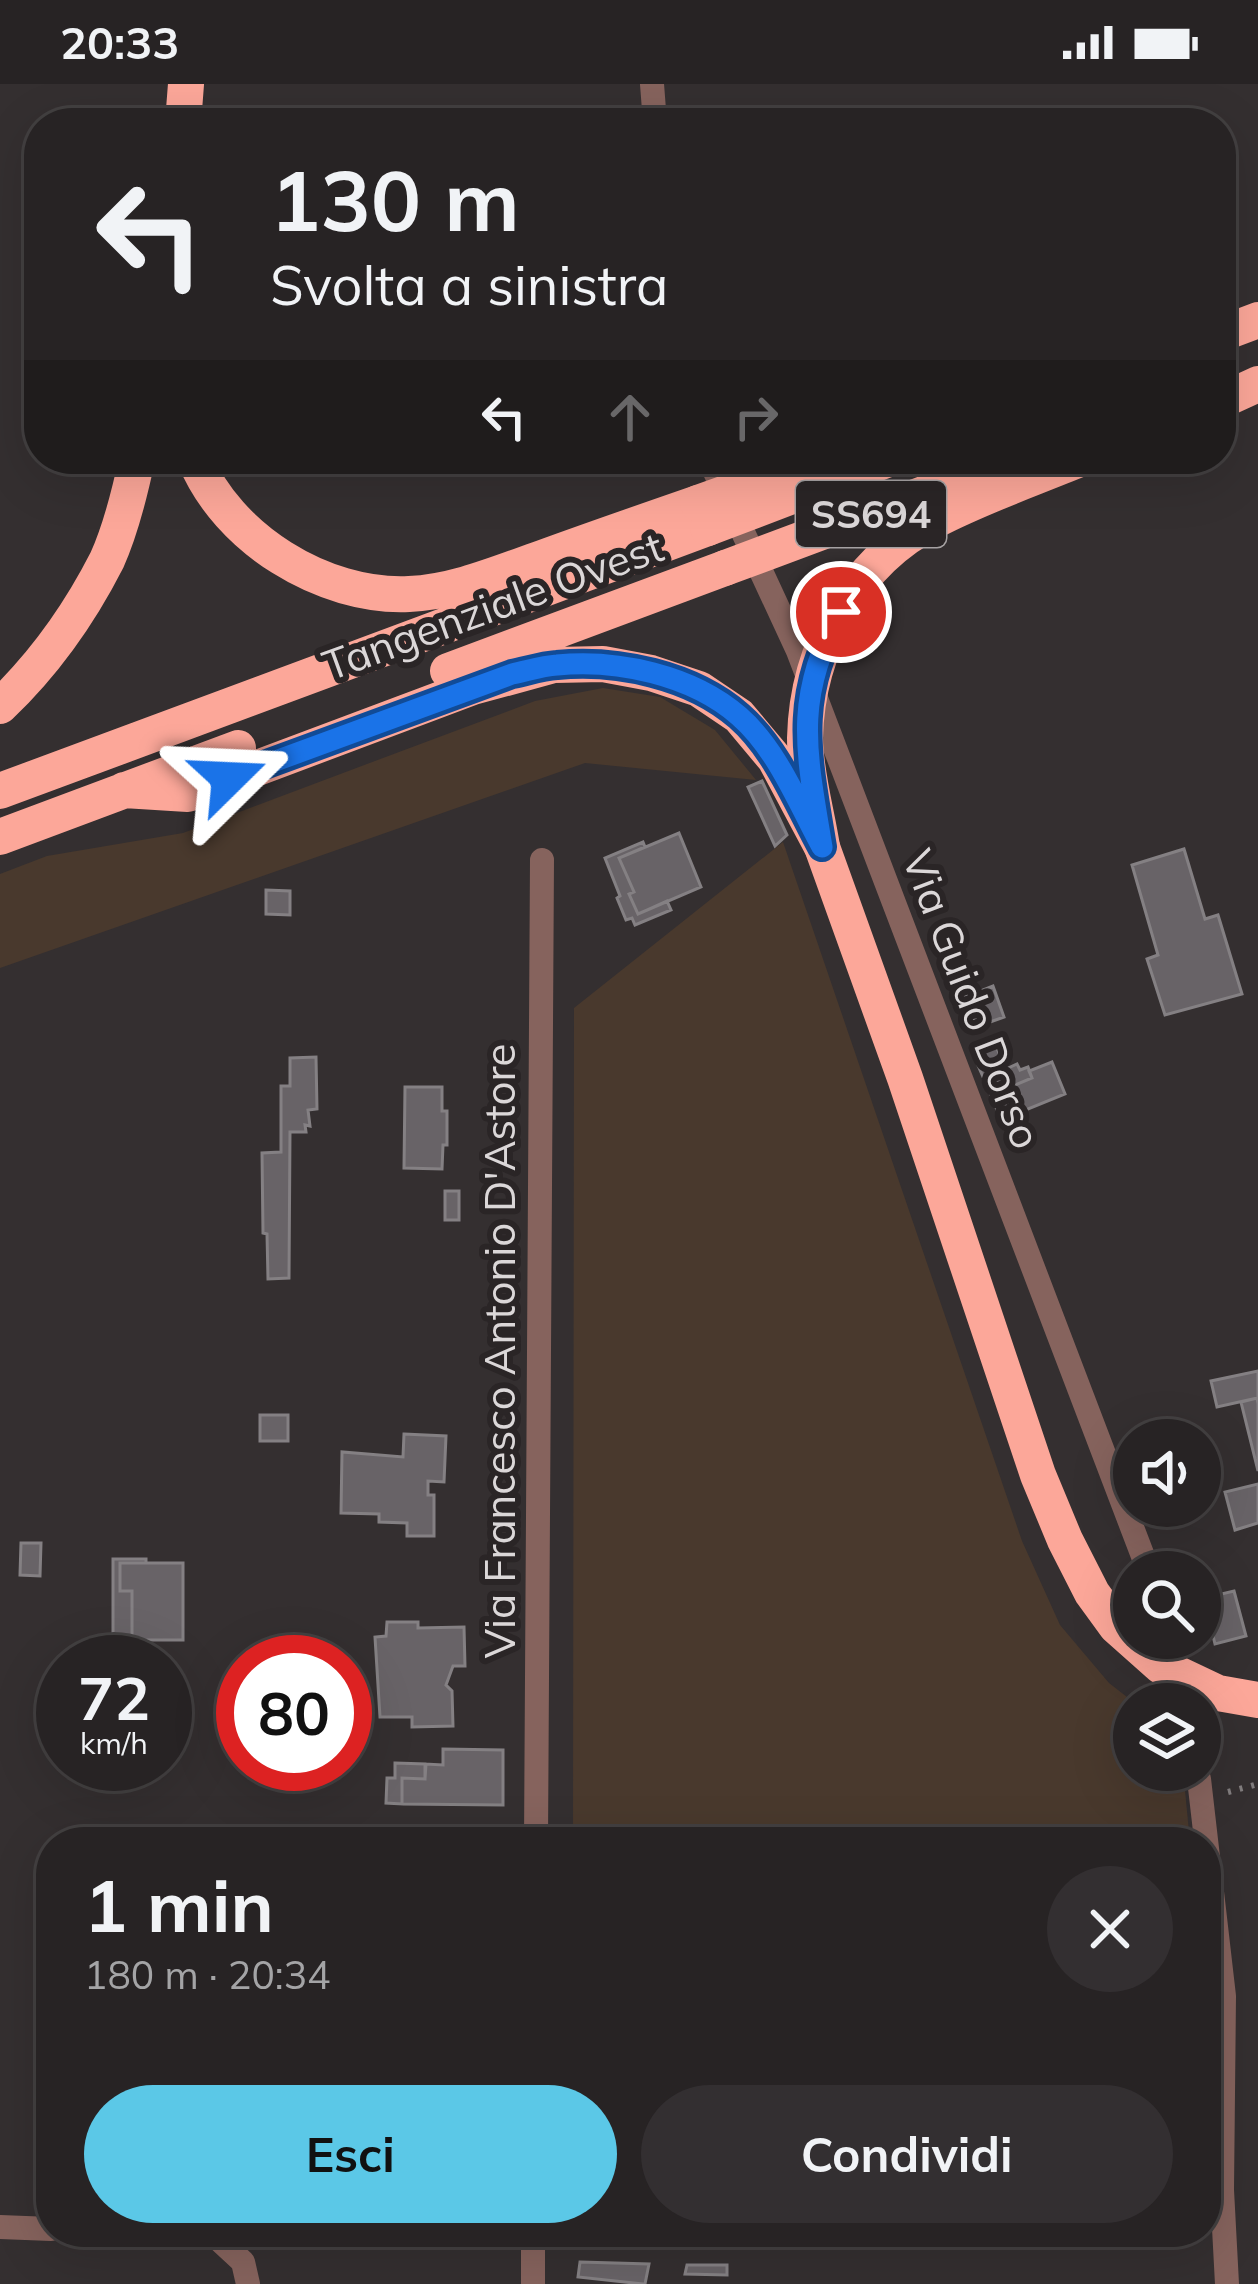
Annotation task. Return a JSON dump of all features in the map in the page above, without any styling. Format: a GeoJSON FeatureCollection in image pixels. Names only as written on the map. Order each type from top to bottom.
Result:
{"type":"FeatureCollection","features":[{"type":"Feature","properties":{"kind":"highway"},"geometry":{"type":"LineString","coordinates":[[0,706],[70,623],[108,557],[133,474]]}},
{"type":"Feature","properties":{"kind":"highway"},"geometry":{"type":"LineString","coordinates":[[205,474],[230,514],[260,544],[296,568],[372,592],[409,594],[467,584],[703,515],[789,474]]}},
{"type":"Feature","properties":{"kind":"highway","name":"Tangenziale Ovest"},"geometry":{"type":"LineString","coordinates":[[0,790],[703,515],[839,474]]}},
{"type":"Feature","properties":{"kind":"highway","name":"Tangenziale Ovest"},"geometry":{"type":"LineString","coordinates":[[0,837],[977,474]]}},
{"type":"Feature","properties":{"kind":"highway"},"geometry":{"type":"LineString","coordinates":[[822,847],[805,742],[812,676],[828,633],[853,590],[891,549],[933,520],[1044,474]]}},
{"type":"Feature","properties":{"kind":"highway"},"geometry":{"type":"LineString","coordinates":[[124,790],[188,794],[512,674],[554,665],[603,664],[651,674],[699,689],[739,716],[775,759],[822,847],[1038,1475],[1092,1593],[1116,1626],[1161,1666],[1218,1693],[1258,1700]]}},
{"type":"Feature","properties":{"kind":"street","name":"Via Guido Dorso"},"geometry":{"type":"LineString","coordinates":[[716,474],[798,651],[1141,1551]]}},
{"type":"Feature","properties":{"kind":"street","name":"Via Francesco Antonio D'Astore"},"geometry":{"type":"LineString","coordinates":[[536,1827],[542,860]]}},
{"type":"Feature","properties":{"kind":"street"},"geometry":{"type":"LineString","coordinates":[[1200,1791],[1205,1827]]}},
{"type":"Feature","properties":{"kind":"street"},"geometry":{"type":"LineString","coordinates":[[1221,1970],[1227,2284]]}},
{"type":"Feature","properties":{"kind":"street"},"geometry":{"type":"LineString","coordinates":[[0,2227],[36,2228]]}},
{"type":"Feature","properties":{"kind":"street"},"geometry":{"type":"LineString","coordinates":[[227,2247],[243,2262],[248,2284]]}},
{"type":"Feature","properties":{"kind":"street"},"geometry":{"type":"LineString","coordinates":[[533,2247],[533,2284]]}},
{"type":"Feature","properties":{"kind":"shaded area"},"geometry":{"type":"Polygon","coordinates":[[[603,688],[660,697],[715,730],[756,780],[585,763],[0,968],[0,874],[47,856],[183,833],[535,701],[603,688]]]}},
{"type":"Feature","properties":{"kind":"shaded area"},"geometry":{"type":"Polygon","coordinates":[[[783,842],[1022,1541],[1060,1625],[1113,1686],[1113,1791],[1185,1791],[1189,1827],[573,1827],[574,1008],[783,842]]]}},
{"type":"Feature","properties":{"kind":"building"},"geometry":{"type":"Polygon","coordinates":[[[762,781],[787,835],[775,846],[748,787],[762,781]]]}},
{"type":"Feature","properties":{"kind":"building"},"geometry":{"type":"Polygon","coordinates":[[[679,833],[701,887],[638,914],[619,858],[679,833]]]}},
{"type":"Feature","properties":{"kind":"building"},"geometry":{"type":"Polygon","coordinates":[[[643,842],[645,847],[619,858],[634,892],[629,894],[638,914],[667,901],[671,910],[635,925],[632,918],[626,920],[605,858],[643,842]]]}},
{"type":"Feature","properties":{"kind":"building"},"geometry":{"type":"Polygon","coordinates":[[[1184,849],[1205,919],[1218,915],[1242,994],[1165,1015],[1147,959],[1158,955],[1132,865],[1184,849]]]}},
{"type":"Feature","properties":{"kind":"building"},"geometry":{"type":"Polygon","coordinates":[[[266,890],[290,891],[290,915],[266,914],[266,890]]]}},
{"type":"Feature","properties":{"kind":"building"},"geometry":{"type":"Polygon","coordinates":[[[993,986],[1004,1017],[976,1027],[965,997],[993,986]]]}},
{"type":"Feature","properties":{"kind":"building"},"geometry":{"type":"Polygon","coordinates":[[[995,1044],[1006,1069],[1017,1064],[1020,1070],[1028,1067],[1032,1078],[991,1095],[973,1054],[995,1044]]]}},
{"type":"Feature","properties":{"kind":"building"},"geometry":{"type":"Polygon","coordinates":[[[316,1057],[317,1109],[308,1110],[306,1132],[290,1132],[289,1278],[268,1279],[262,1153],[281,1152],[281,1086],[290,1086],[290,1058],[316,1057]]]}},
{"type":"Feature","properties":{"kind":"building"},"geometry":{"type":"Polygon","coordinates":[[[1052,1062],[1065,1094],[1001,1120],[991,1095],[1032,1078],[1029,1071],[1052,1062]]]}},
{"type":"Feature","properties":{"kind":"building"},"geometry":{"type":"Polygon","coordinates":[[[405,1087],[442,1087],[447,1145],[443,1145],[442,1169],[404,1168],[405,1087]]]}},
{"type":"Feature","properties":{"kind":"building"},"geometry":{"type":"Polygon","coordinates":[[[445,1191],[459,1191],[459,1220],[445,1220],[445,1191]]]}},
{"type":"Feature","properties":{"kind":"building"},"geometry":{"type":"Polygon","coordinates":[[[1258,1371],[1258,1404],[1257,1398],[1217,1407],[1211,1381],[1258,1371]]]}},
{"type":"Feature","properties":{"kind":"building"},"geometry":{"type":"Polygon","coordinates":[[[1257,1398],[1258,1404],[1258,1471],[1241,1402],[1257,1398]]]}},
{"type":"Feature","properties":{"kind":"building"},"geometry":{"type":"Polygon","coordinates":[[[260,1415],[288,1415],[288,1441],[260,1441],[260,1415]]]}},
{"type":"Feature","properties":{"kind":"building"},"geometry":{"type":"Polygon","coordinates":[[[404,1434],[446,1436],[444,1482],[428,1481],[428,1495],[434,1495],[434,1536],[407,1536],[407,1523],[379,1522],[379,1514],[341,1513],[342,1452],[403,1457],[404,1434]]]}},
{"type":"Feature","properties":{"kind":"building"},"geometry":{"type":"Polygon","coordinates":[[[1258,1484],[1258,1523],[1235,1530],[1225,1492],[1258,1484]]]}},
{"type":"Feature","properties":{"kind":"building"},"geometry":{"type":"Polygon","coordinates":[[[21,1543],[41,1543],[40,1576],[20,1575],[21,1543]]]}},
{"type":"Feature","properties":{"kind":"building"},"geometry":{"type":"Polygon","coordinates":[[[113,1559],[146,1559],[146,1563],[120,1563],[120,1591],[132,1591],[132,1635],[113,1635],[113,1559]]]}},
{"type":"Feature","properties":{"kind":"building"},"geometry":{"type":"Polygon","coordinates":[[[120,1563],[183,1563],[183,1635],[132,1635],[132,1591],[120,1591],[120,1563]]]}},
{"type":"Feature","properties":{"kind":"building"},"geometry":{"type":"Polygon","coordinates":[[[1234,1591],[1246,1636],[1221,1642],[1221,1594],[1234,1591]]]}},
{"type":"Feature","properties":{"kind":"building"},"geometry":{"type":"Polygon","coordinates":[[[387,1622],[418,1622],[418,1628],[464,1627],[465,1666],[453,1666],[446,1685],[452,1691],[453,1726],[412,1727],[412,1717],[380,1717],[375,1637],[386,1636],[387,1622]]]}},
{"type":"Feature","properties":{"kind":"building"},"geometry":{"type":"Polygon","coordinates":[[[443,1749],[503,1750],[503,1805],[402,1804],[402,1778],[425,1779],[426,1764],[443,1765],[443,1749]]]}},
{"type":"Feature","properties":{"kind":"building"},"geometry":{"type":"Polygon","coordinates":[[[395,1763],[425,1764],[425,1779],[402,1778],[402,1804],[386,1803],[387,1778],[395,1778],[395,1763]]]}},
{"type":"Feature","properties":{"kind":"building"},"geometry":{"type":"Polygon","coordinates":[[[580,2262],[649,2264],[643,2284],[578,2277],[580,2262]]]}},
{"type":"Feature","properties":{"kind":"building"},"geometry":{"type":"Polygon","coordinates":[[[687,2265],[727,2265],[727,2275],[685,2274],[687,2265]]]}},
{"type":"Feature","properties":{"kind":"route"},"geometry":{"type":"LineString","coordinates":[[229,778],[512,674],[554,665],[603,664],[699,689],[739,716],[775,759],[822,847],[805,742],[812,676],[841,612]]}}]}
